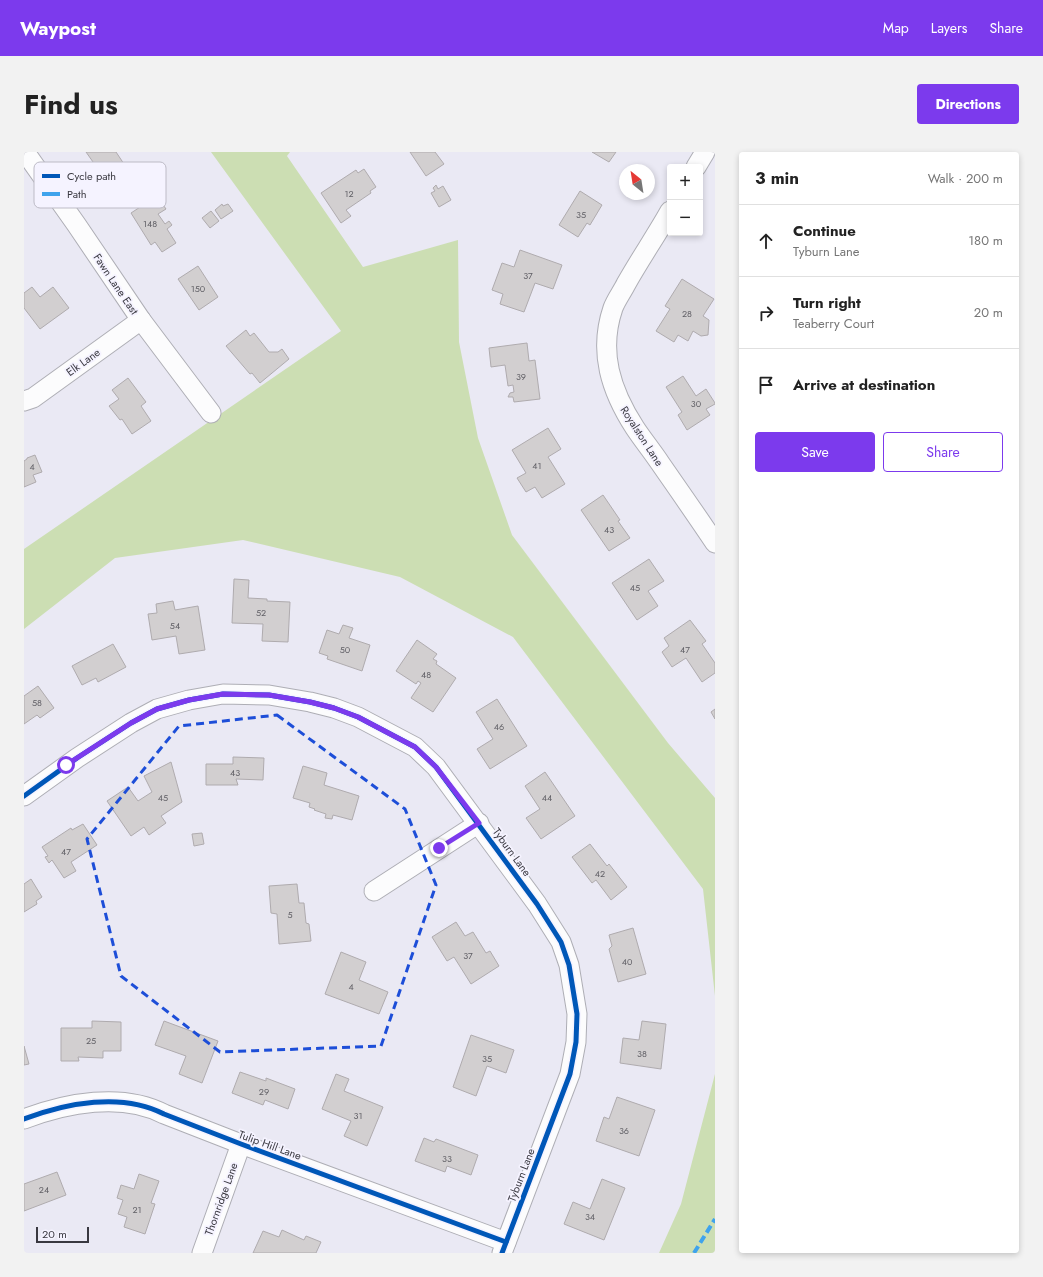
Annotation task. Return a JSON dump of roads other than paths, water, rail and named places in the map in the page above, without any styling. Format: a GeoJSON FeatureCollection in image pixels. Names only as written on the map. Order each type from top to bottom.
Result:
{"type":"FeatureCollection","features":[{"type":"Feature","properties":{"kind":"street","name":"Fawn Lane East"},"geometry":{"type":"LineString","coordinates":[[25,152],[34,165]]}},
{"type":"Feature","properties":{"kind":"street"},"geometry":{"type":"LineString","coordinates":[[698,164],[705,152]]}},
{"type":"Feature","properties":{"kind":"street","name":"Fawn Lane East"},"geometry":{"type":"LineString","coordinates":[[65,208],[141,320],[211,414]]}},
{"type":"Feature","properties":{"kind":"street","name":"Royalston Lane"},"geometry":{"type":"LineString","coordinates":[[667,217],[614,306],[607,339],[607,356],[614,389],[632,424],[715,543]]}},
{"type":"Feature","properties":{"kind":"street","name":"Elk Lane"},"geometry":{"type":"LineString","coordinates":[[24,401],[33,398],[141,320]]}},
{"type":"Feature","properties":{"kind":"street","name":"Tyburn Lane"},"geometry":{"type":"LineString","coordinates":[[24,796],[83,754],[131,723],[157,709],[189,700],[223,694],[269,695],[334,708],[358,717],[415,747],[436,767],[479,823],[537,904],[561,942],[569,965],[577,1014],[576,1042],[570,1074],[504,1247]]}},
{"type":"Feature","properties":{"kind":"street"},"geometry":{"type":"LineString","coordinates":[[374,891],[479,823]]}},
{"type":"Feature","properties":{"kind":"street","name":"Tulip Hill Lane"},"geometry":{"type":"LineString","coordinates":[[24,1119],[43,1112],[76,1105],[108,1102],[153,1108],[164,1114],[504,1247]]}},
{"type":"Feature","properties":{"kind":"street","name":"Thornridge Lane"},"geometry":{"type":"LineString","coordinates":[[202,1253],[241,1144]]}}]}
